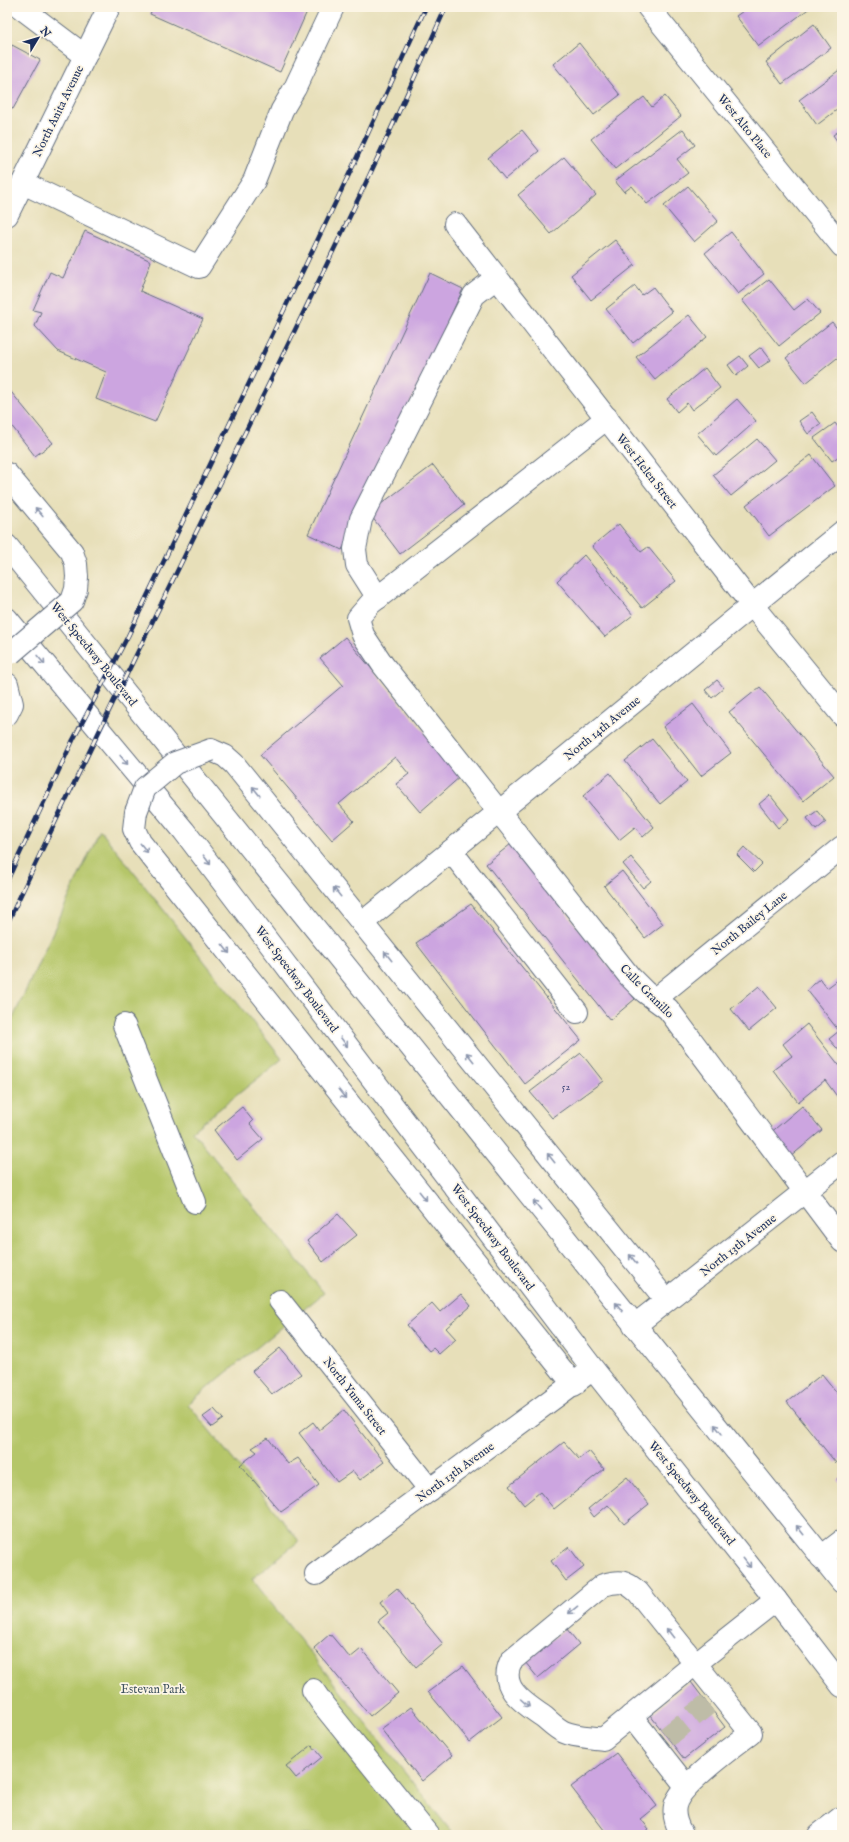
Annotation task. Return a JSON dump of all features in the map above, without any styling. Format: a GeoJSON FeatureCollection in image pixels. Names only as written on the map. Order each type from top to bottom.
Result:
{"type":"FeatureCollection","features":[{"type":"Feature","properties":{"kind":"street"},"geometry":{"type":"LineString","coordinates":[[20,7],[85,56]]}},
{"type":"Feature","properties":{"kind":"street","name":"North Anita Avenue"},"geometry":{"type":"LineString","coordinates":[[7,215],[109,7]]}},
{"type":"Feature","properties":{"kind":"street"},"geometry":{"type":"LineString","coordinates":[[23,183],[199,267],[254,181],[282,110],[333,7]]}},
{"type":"Feature","properties":{"kind":"street","name":"West Alto Place"},"geometry":{"type":"LineString","coordinates":[[648,7],[842,246]]}},
{"type":"Feature","properties":{"kind":"street","name":"West Helen Street"},"geometry":{"type":"LineString","coordinates":[[455,224],[752,605],[842,715]]}},
{"type":"Feature","properties":{"kind":"street"},"geometry":{"type":"LineString","coordinates":[[496,278],[474,295],[361,519],[355,549],[357,565],[378,598],[607,418]]}},
{"type":"Feature","properties":{"kind":"street"},"geometry":{"type":"LineString","coordinates":[[7,474],[72,552],[76,564],[76,589],[72,601],[9,654]]}},
{"type":"Feature","properties":{"kind":"street","name":"North 14th Avenue"},"geometry":{"type":"LineString","coordinates":[[362,923],[842,532]]}},
{"type":"Feature","properties":{"kind":"street","name":"West Speedway Boulevard"},"geometry":{"type":"LineString","coordinates":[[7,546],[634,1326],[842,1582]]}},
{"type":"Feature","properties":{"kind":"street","name":"Calle Granillo"},"geometry":{"type":"LineString","coordinates":[[378,598],[371,603],[358,618],[363,635],[383,664],[630,977],[645,992],[668,1009],[842,1241]]}},
{"type":"Feature","properties":{"kind":"street","name":"West Speedway Boulevard"},"geometry":{"type":"LineString","coordinates":[[7,619],[184,831],[593,1369],[776,1600],[842,1686]]}},
{"type":"Feature","properties":{"kind":"street"},"geometry":{"type":"LineString","coordinates":[[7,684],[12,704],[7,714]]}},
{"type":"Feature","properties":{"kind":"street"},"geometry":{"type":"LineString","coordinates":[[574,1385],[140,842],[134,829],[136,812],[145,788],[176,763],[211,750],[224,756],[234,764],[666,1300]]}},
{"type":"Feature","properties":{"kind":"street","name":"North Bailey Lane"},"geometry":{"type":"LineString","coordinates":[[655,999],[842,847]]}},
{"type":"Feature","properties":{"kind":"street"},"geometry":{"type":"LineString","coordinates":[[451,851],[578,1012]]}},
{"type":"Feature","properties":{"kind":"street"},"geometry":{"type":"LineString","coordinates":[[124,1025],[195,1202]]}},
{"type":"Feature","properties":{"kind":"street","name":"North 13th Avenue"},"geometry":{"type":"LineString","coordinates":[[634,1326],[842,1162]]}},
{"type":"Feature","properties":{"kind":"street","name":"North Yuma Street"},"geometry":{"type":"LineString","coordinates":[[280,1301],[430,1490]]}},
{"type":"Feature","properties":{"kind":"street","name":"North 13th Avenue"},"geometry":{"type":"LineString","coordinates":[[316,1574],[574,1385],[593,1369]]}},
{"type":"Feature","properties":{"kind":"street"},"geometry":{"type":"LineString","coordinates":[[821,1557],[842,1541]]}},
{"type":"Feature","properties":{"kind":"street"},"geometry":{"type":"LineString","coordinates":[[682,1835],[678,1828],[675,1805],[686,1786],[751,1733],[714,1699],[694,1664],[638,1592],[627,1583],[616,1581],[603,1584],[511,1660],[507,1669],[507,1680],[514,1693],[528,1706],[564,1732],[603,1739],[694,1664],[776,1600]]}},
{"type":"Feature","properties":{"kind":"street"},"geometry":{"type":"LineString","coordinates":[[313,1690],[428,1835]]}},
{"type":"Feature","properties":{"kind":"street"},"geometry":{"type":"LineString","coordinates":[[631,1716],[661,1742],[686,1786]]}},
{"type":"Feature","properties":{"kind":"street"},"geometry":{"type":"LineString","coordinates":[[819,1835],[842,1817]]}},
{"type":"Feature","properties":{"kind":"green space","name":"Estevan Park"},"geometry":{"type":"Polygon","coordinates":[[[100,830],[282,1059],[192,1131],[324,1293],[188,1404],[299,1541],[252,1579],[454,1835],[7,1835],[7,1031],[100,830]]]}},
{"type":"Feature","properties":{"kind":"building"},"geometry":{"type":"Polygon","coordinates":[[[153,7],[309,7],[280,72],[150,14],[153,7]]]}},
{"type":"Feature","properties":{"kind":"building"},"geometry":{"type":"Polygon","coordinates":[[[749,7],[811,7],[759,46],[736,16],[749,7]]]}},
{"type":"Feature","properties":{"kind":"building"},"geometry":{"type":"Polygon","coordinates":[[[814,24],[831,48],[782,84],[766,62],[814,24]]]}},
{"type":"Feature","properties":{"kind":"building"},"geometry":{"type":"Polygon","coordinates":[[[579,43],[620,95],[594,115],[553,64],[579,43]]]}},
{"type":"Feature","properties":{"kind":"building"},"geometry":{"type":"Polygon","coordinates":[[[12,45],[40,60],[13,109],[7,106],[7,56],[12,45]]]}},
{"type":"Feature","properties":{"kind":"building"},"geometry":{"type":"Polygon","coordinates":[[[842,68],[842,106],[817,125],[799,100],[842,68]]]}},
{"type":"Feature","properties":{"kind":"building"},"geometry":{"type":"Polygon","coordinates":[[[665,96],[681,116],[615,169],[591,139],[644,97],[652,107],[665,96]]]}},
{"type":"Feature","properties":{"kind":"building"},"geometry":{"type":"Polygon","coordinates":[[[683,129],[695,145],[677,159],[688,173],[647,204],[632,186],[624,192],[615,181],[683,129]]]}},
{"type":"Feature","properties":{"kind":"building"},"geometry":{"type":"Polygon","coordinates":[[[842,129],[842,148],[833,135],[842,129]]]}},
{"type":"Feature","properties":{"kind":"building"},"geometry":{"type":"Polygon","coordinates":[[[522,130],[539,151],[505,179],[488,158],[522,130]]]}},
{"type":"Feature","properties":{"kind":"building"},"geometry":{"type":"Polygon","coordinates":[[[564,157],[596,195],[551,234],[518,195],[564,157]]]}},
{"type":"Feature","properties":{"kind":"building"},"geometry":{"type":"Polygon","coordinates":[[[688,186],[718,221],[694,242],[664,206],[688,186]]]}},
{"type":"Feature","properties":{"kind":"building"},"geometry":{"type":"Polygon","coordinates":[[[85,231],[151,261],[140,291],[203,319],[155,422],[96,399],[106,372],[58,351],[35,326],[41,312],[33,310],[50,272],[63,278],[85,231]]]}},
{"type":"Feature","properties":{"kind":"building"},"geometry":{"type":"Polygon","coordinates":[[[731,232],[764,274],[738,294],[705,253],[731,232]]]}},
{"type":"Feature","properties":{"kind":"building"},"geometry":{"type":"Polygon","coordinates":[[[615,240],[635,265],[591,300],[571,275],[615,240]]]}},
{"type":"Feature","properties":{"kind":"building"},"geometry":{"type":"Polygon","coordinates":[[[430,273],[463,289],[342,550],[308,534],[430,273]]]}},
{"type":"Feature","properties":{"kind":"building"},"geometry":{"type":"Polygon","coordinates":[[[769,279],[794,310],[808,299],[820,313],[779,346],[742,300],[769,279]]]}},
{"type":"Feature","properties":{"kind":"building"},"geometry":{"type":"Polygon","coordinates":[[[635,286],[642,295],[653,287],[672,312],[633,343],[606,309],[635,286]]]}},
{"type":"Feature","properties":{"kind":"building"},"geometry":{"type":"Polygon","coordinates":[[[689,315],[707,337],[655,380],[636,357],[689,315]]]}},
{"type":"Feature","properties":{"kind":"building"},"geometry":{"type":"Polygon","coordinates":[[[832,322],[842,335],[842,354],[806,383],[786,358],[832,322]]]}},
{"type":"Feature","properties":{"kind":"building"},"geometry":{"type":"Polygon","coordinates":[[[761,347],[771,360],[759,368],[749,356],[761,347]]]}},
{"type":"Feature","properties":{"kind":"building"},"geometry":{"type":"Polygon","coordinates":[[[740,356],[748,366],[736,376],[728,365],[740,356]]]}},
{"type":"Feature","properties":{"kind":"building"},"geometry":{"type":"Polygon","coordinates":[[[705,368],[720,388],[692,410],[687,403],[677,412],[667,399],[705,368]]]}},
{"type":"Feature","properties":{"kind":"building"},"geometry":{"type":"Polygon","coordinates":[[[7,387],[53,443],[35,456],[7,420],[7,387]]]}},
{"type":"Feature","properties":{"kind":"building"},"geometry":{"type":"Polygon","coordinates":[[[737,399],[756,421],[716,456],[697,434],[737,399]]]}},
{"type":"Feature","properties":{"kind":"building"},"geometry":{"type":"Polygon","coordinates":[[[812,412],[821,424],[808,434],[799,421],[812,412]]]}},
{"type":"Feature","properties":{"kind":"building"},"geometry":{"type":"Polygon","coordinates":[[[835,423],[842,432],[842,454],[832,461],[814,438],[835,423]]]}},
{"type":"Feature","properties":{"kind":"building"},"geometry":{"type":"Polygon","coordinates":[[[757,439],[775,460],[731,496],[713,475],[757,439]]]}},
{"type":"Feature","properties":{"kind":"building"},"geometry":{"type":"Polygon","coordinates":[[[811,455],[835,486],[769,536],[746,505],[811,455]]]}},
{"type":"Feature","properties":{"kind":"building"},"geometry":{"type":"Polygon","coordinates":[[[433,465],[464,505],[400,554],[369,513],[433,465]]]}},
{"type":"Feature","properties":{"kind":"building"},"geometry":{"type":"Polygon","coordinates":[[[619,524],[641,552],[648,547],[676,581],[642,608],[592,546],[619,524]]]}},
{"type":"Feature","properties":{"kind":"building"},"geometry":{"type":"Polygon","coordinates":[[[584,555],[633,615],[605,637],[557,581],[584,555]]]}},
{"type":"Feature","properties":{"kind":"building"},"geometry":{"type":"Polygon","coordinates":[[[345,637],[461,776],[420,812],[396,784],[409,774],[395,757],[339,804],[354,821],[332,840],[260,755],[343,685],[320,658],[345,637]]]}},
{"type":"Feature","properties":{"kind":"building"},"geometry":{"type":"Polygon","coordinates":[[[717,680],[724,688],[712,698],[705,690],[717,680]]]}},
{"type":"Feature","properties":{"kind":"building"},"geometry":{"type":"Polygon","coordinates":[[[760,687],[834,776],[803,801],[729,712],[760,687]]]}},
{"type":"Feature","properties":{"kind":"building"},"geometry":{"type":"Polygon","coordinates":[[[693,704],[731,753],[701,776],[663,727],[693,704]]]}},
{"type":"Feature","properties":{"kind":"building"},"geometry":{"type":"Polygon","coordinates":[[[652,739],[687,782],[660,804],[625,761],[652,739]]]}},
{"type":"Feature","properties":{"kind":"building"},"geometry":{"type":"Polygon","coordinates":[[[610,773],[654,827],[643,837],[635,827],[619,840],[583,796],[610,773]]]}},
{"type":"Feature","properties":{"kind":"building"},"geometry":{"type":"Polygon","coordinates":[[[770,795],[789,819],[778,828],[759,804],[770,795]]]}},
{"type":"Feature","properties":{"kind":"building"},"geometry":{"type":"Polygon","coordinates":[[[817,811],[826,822],[816,830],[807,818],[817,811]]]}},
{"type":"Feature","properties":{"kind":"building"},"geometry":{"type":"Polygon","coordinates":[[[511,844],[635,999],[610,1020],[486,864],[511,844]]]}},
{"type":"Feature","properties":{"kind":"building"},"geometry":{"type":"Polygon","coordinates":[[[744,847],[762,864],[754,872],[737,855],[744,847]]]}},
{"type":"Feature","properties":{"kind":"building"},"geometry":{"type":"Polygon","coordinates":[[[631,857],[651,881],[643,888],[623,864],[631,857]]]}},
{"type":"Feature","properties":{"kind":"building"},"geometry":{"type":"Polygon","coordinates":[[[622,871],[663,924],[645,938],[604,886],[622,871]]]}},
{"type":"Feature","properties":{"kind":"building"},"geometry":{"type":"Polygon","coordinates":[[[471,904],[581,1040],[525,1084],[416,943],[471,904]]]}},
{"type":"Feature","properties":{"kind":"building"},"geometry":{"type":"Polygon","coordinates":[[[820,979],[827,988],[839,979],[842,983],[842,1054],[829,1039],[839,1031],[807,990],[820,979]]]}},
{"type":"Feature","properties":{"kind":"building"},"geometry":{"type":"Polygon","coordinates":[[[759,986],[777,1008],[749,1031],[731,1009],[759,986]]]}},
{"type":"Feature","properties":{"kind":"building"},"geometry":{"type":"Polygon","coordinates":[[[807,1024],[842,1069],[842,1097],[839,1099],[825,1080],[798,1102],[773,1070],[792,1056],[783,1044],[807,1024]]]}},
{"type":"Feature","properties":{"kind":"building"},"geometry":{"type":"Polygon","coordinates":[[[581,1053],[603,1081],[552,1118],[530,1092],[581,1053]]]}},
{"type":"Feature","properties":{"kind":"building"},"geometry":{"type":"Polygon","coordinates":[[[802,1106],[822,1130],[789,1158],[769,1134],[802,1106]]]}},
{"type":"Feature","properties":{"kind":"building"},"geometry":{"type":"Polygon","coordinates":[[[242,1107],[253,1121],[250,1124],[263,1139],[237,1160],[214,1130],[242,1107]]]}},
{"type":"Feature","properties":{"kind":"building"},"geometry":{"type":"Polygon","coordinates":[[[338,1214],[357,1235],[323,1262],[307,1241],[338,1214]]]}},
{"type":"Feature","properties":{"kind":"building"},"geometry":{"type":"Polygon","coordinates":[[[461,1294],[471,1306],[446,1328],[456,1339],[439,1354],[433,1348],[429,1351],[407,1325],[432,1303],[440,1312],[461,1294]]]}},
{"type":"Feature","properties":{"kind":"building"},"geometry":{"type":"Polygon","coordinates":[[[280,1348],[301,1374],[272,1394],[252,1371],[280,1348]]]}},
{"type":"Feature","properties":{"kind":"building"},"geometry":{"type":"Polygon","coordinates":[[[822,1374],[842,1399],[842,1458],[836,1463],[787,1402],[822,1374]]]}},
{"type":"Feature","properties":{"kind":"building"},"geometry":{"type":"Polygon","coordinates":[[[214,1409],[223,1419],[212,1427],[203,1417],[214,1409]]]}},
{"type":"Feature","properties":{"kind":"building"},"geometry":{"type":"Polygon","coordinates":[[[344,1410],[384,1462],[360,1480],[353,1471],[337,1482],[299,1433],[313,1422],[319,1430],[344,1410]]]}},
{"type":"Feature","properties":{"kind":"building"},"geometry":{"type":"Polygon","coordinates":[[[268,1438],[288,1464],[298,1458],[319,1485],[281,1512],[240,1465],[257,1452],[252,1448],[268,1438]]]}},
{"type":"Feature","properties":{"kind":"building"},"geometry":{"type":"Polygon","coordinates":[[[564,1442],[579,1459],[589,1451],[604,1469],[554,1509],[540,1492],[524,1505],[509,1486],[564,1442]]]}},
{"type":"Feature","properties":{"kind":"building"},"geometry":{"type":"Polygon","coordinates":[[[842,1475],[842,1484],[837,1479],[842,1475]]]}},
{"type":"Feature","properties":{"kind":"building"},"geometry":{"type":"Polygon","coordinates":[[[627,1477],[649,1504],[624,1524],[608,1505],[594,1517],[588,1509],[627,1477]]]}},
{"type":"Feature","properties":{"kind":"building"},"geometry":{"type":"Polygon","coordinates":[[[569,1547],[584,1567],[566,1581],[551,1561],[569,1547]]]}},
{"type":"Feature","properties":{"kind":"building"},"geometry":{"type":"Polygon","coordinates":[[[397,1588],[443,1644],[416,1667],[378,1621],[388,1613],[380,1602],[397,1588]]]}},
{"type":"Feature","properties":{"kind":"building"},"geometry":{"type":"Polygon","coordinates":[[[566,1628],[579,1644],[538,1678],[525,1662],[566,1628]]]}},
{"type":"Feature","properties":{"kind":"building"},"geometry":{"type":"Polygon","coordinates":[[[330,1634],[350,1658],[361,1649],[398,1693],[370,1716],[314,1648],[330,1634]]]}},
{"type":"Feature","properties":{"kind":"building"},"geometry":{"type":"Polygon","coordinates":[[[463,1666],[502,1717],[470,1742],[428,1692],[463,1666]]]}},
{"type":"Feature","properties":{"kind":"building"},"geometry":{"type":"Polygon","coordinates":[[[691,1682],[725,1727],[684,1759],[650,1715],[691,1682]]]}},
{"type":"Feature","properties":{"kind":"building"},"geometry":{"type":"Polygon","coordinates":[[[411,1707],[452,1756],[422,1781],[381,1729],[411,1707]]]}},
{"type":"Feature","properties":{"kind":"building"},"geometry":{"type":"Polygon","coordinates":[[[312,1745],[322,1757],[296,1778],[286,1766],[312,1745]]]}},
{"type":"Feature","properties":{"kind":"building"},"geometry":{"type":"Polygon","coordinates":[[[616,1753],[657,1806],[641,1819],[649,1829],[641,1835],[608,1835],[571,1787],[616,1753]]]}},
{"type":"Feature","properties":{"kind":"tunnel"},"geometry":{"type":"LineString","coordinates":[[667,1737],[708,1704]]}},
{"type":"Feature","properties":{"kind":"railway"},"geometry":{"type":"LineString","coordinates":[[7,881],[73,740],[128,636],[352,168],[426,7]]}},
{"type":"Feature","properties":{"kind":"railway"},"geometry":{"type":"LineString","coordinates":[[7,924],[325,268],[389,133],[446,7]]}}]}
